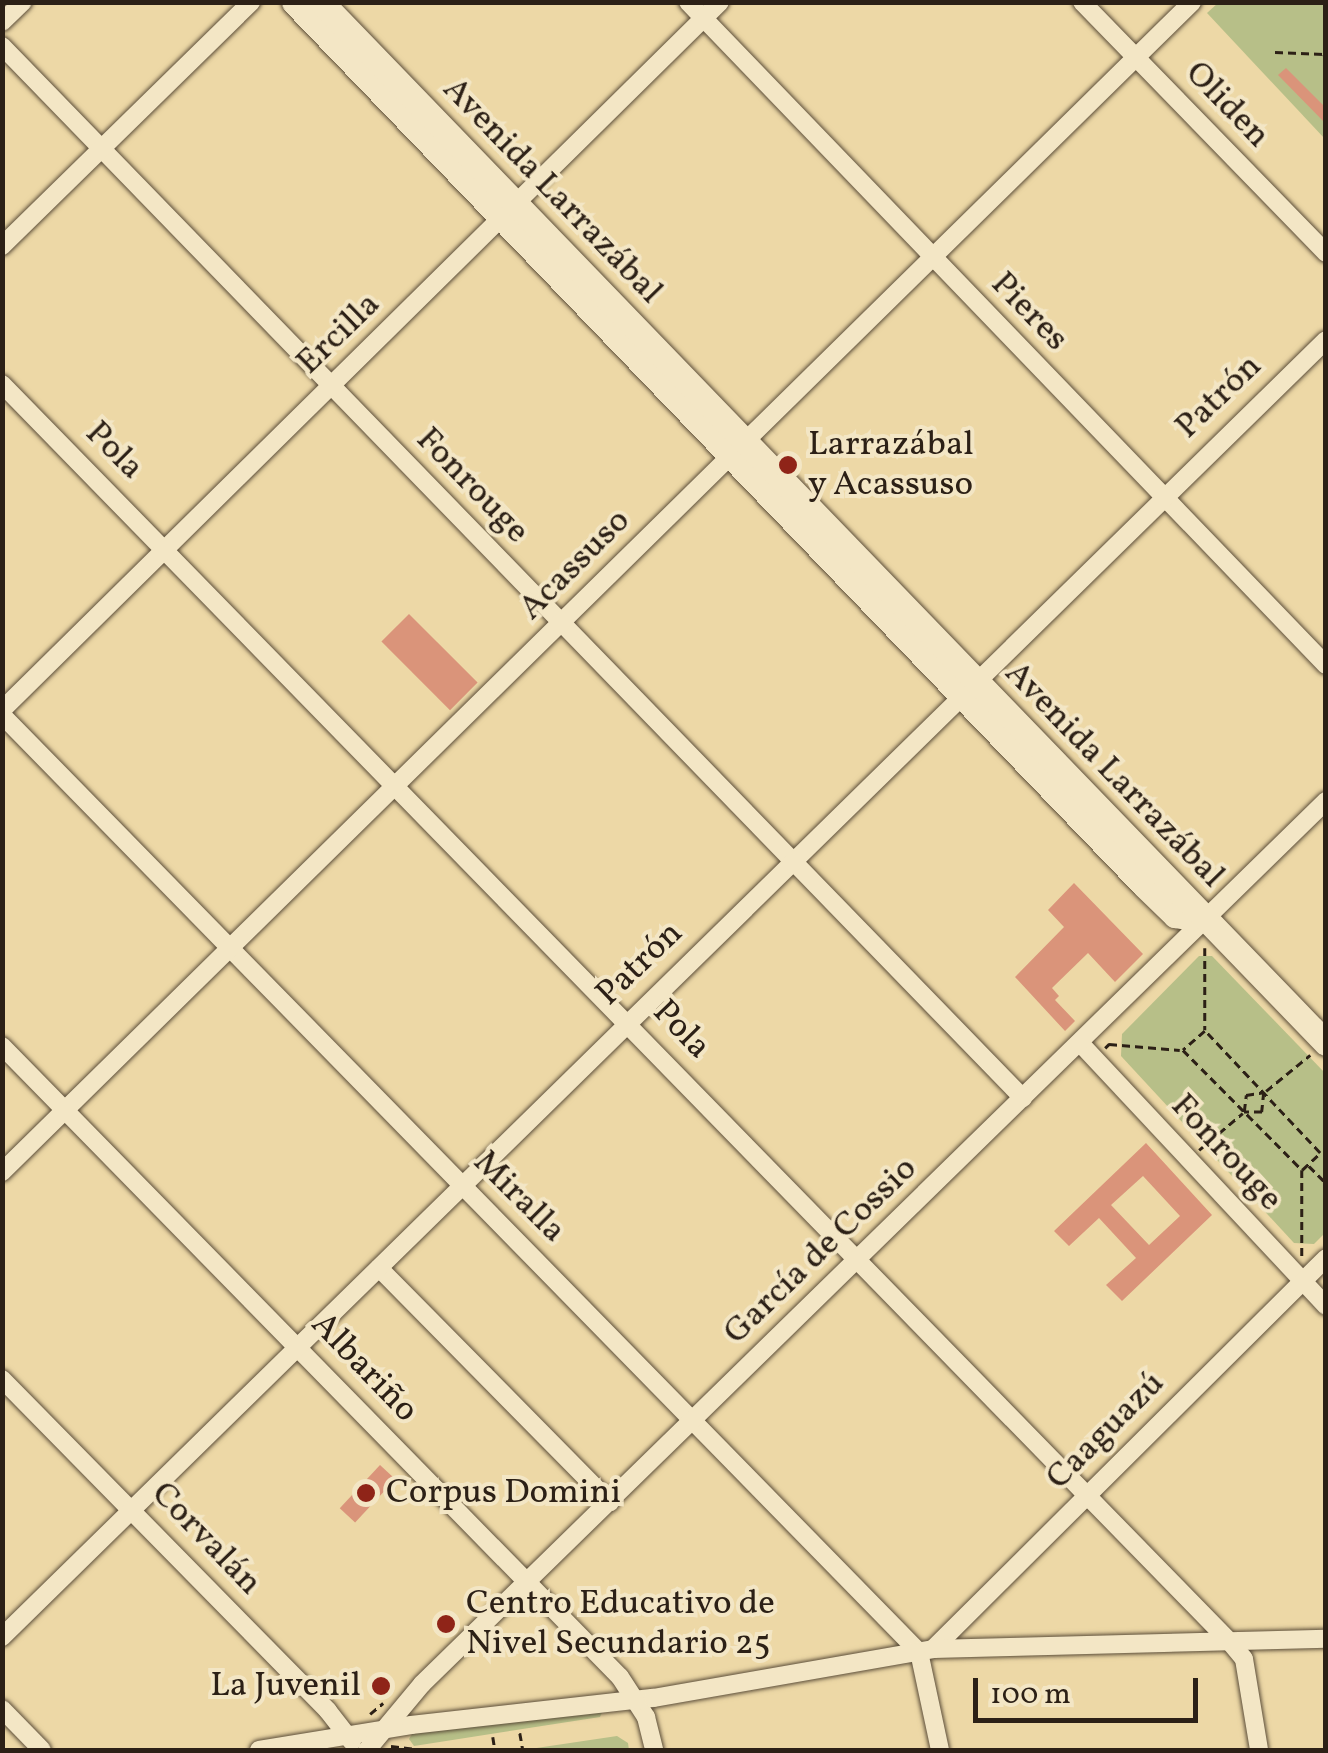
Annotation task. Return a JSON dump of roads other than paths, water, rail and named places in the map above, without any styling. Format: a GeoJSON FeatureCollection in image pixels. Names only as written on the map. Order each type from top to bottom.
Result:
{"type":"FeatureCollection","features":[{"type":"Feature","properties":{"kind":"street"},"geometry":{"type":"LineString","coordinates":[[2,22],[23,2]]}},
{"type":"Feature","properties":{"kind":"street"},"geometry":{"type":"LineString","coordinates":[[2,246],[251,2]]}},
{"type":"Feature","properties":{"kind":"street","name":"Avenida Larrazábal"},"geometry":{"type":"LineString","coordinates":[[294,2],[509,213],[969,688],[1325,1042]]}},
{"type":"Feature","properties":{"kind":"street","name":"Avenida Larrazábal"},"geometry":{"type":"LineString","coordinates":[[321,2],[509,213]]}},
{"type":"Feature","properties":{"kind":"street","name":"Pieres"},"geometry":{"type":"LineString","coordinates":[[688,2],[1326,665]]}},
{"type":"Feature","properties":{"kind":"street","name":"Ercilla"},"geometry":{"type":"LineString","coordinates":[[2,712],[720,2]]}},
{"type":"Feature","properties":{"kind":"street","name":"Oliden"},"geometry":{"type":"LineString","coordinates":[[1082,2],[1326,253]]}},
{"type":"Feature","properties":{"kind":"street","name":"Acassuso"},"geometry":{"type":"LineString","coordinates":[[2,1172],[1192,2]]}},
{"type":"Feature","properties":{"kind":"street","name":"Fonrouge"},"geometry":{"type":"LineString","coordinates":[[2,46],[1024,1098]]}},
{"type":"Feature","properties":{"kind":"street","name":"Patrón"},"geometry":{"type":"LineString","coordinates":[[2,1636],[1326,340]]}},
{"type":"Feature","properties":{"kind":"street","name":"Pola"},"geometry":{"type":"LineString","coordinates":[[2,384],[1229,1642],[1244,1659],[1259,1750]]}},
{"type":"Feature","properties":{"kind":"street","name":"Miralla"},"geometry":{"type":"LineString","coordinates":[[2,712],[692,1422],[926,1650]]}},
{"type":"Feature","properties":{"kind":"street","name":"García de Cossio"},"geometry":{"type":"LineString","coordinates":[[357,1735],[408,1702],[1080,1043],[1211,928],[1326,801]]}},
{"type":"Feature","properties":{"kind":"street","name":"Fonrouge"},"geometry":{"type":"LineString","coordinates":[[1080,1043],[1326,1306]]}},
{"type":"Feature","properties":{"kind":"street","name":"Albariño"},"geometry":{"type":"LineString","coordinates":[[2,1046],[529,1583],[637,1699],[654,1750]]}},
{"type":"Feature","properties":{"kind":"street","name":"Caaguazú"},"geometry":{"type":"LineString","coordinates":[[926,1650],[1088,1495],[1296,1274],[1326,1258]]}},
{"type":"Feature","properties":{"kind":"street"},"geometry":{"type":"LineString","coordinates":[[380,1268],[610,1502]]}},
{"type":"Feature","properties":{"kind":"street","name":"Corvalán"},"geometry":{"type":"LineString","coordinates":[[2,1378],[357,1735]]}},
{"type":"Feature","properties":{"kind":"street"},"geometry":{"type":"LineString","coordinates":[[260,1750],[431,1722],[637,1699],[926,1650],[1326,1638]]}},
{"type":"Feature","properties":{"kind":"street"},"geometry":{"type":"LineString","coordinates":[[926,1650],[940,1750]]}},
{"type":"Feature","properties":{"kind":"street"},"geometry":{"type":"LineString","coordinates":[[408,1702],[431,1722]]}},
{"type":"Feature","properties":{"kind":"street"},"geometry":{"type":"LineString","coordinates":[[2,1710],[42,1750]]}},
{"type":"Feature","properties":{"kind":"place","name":"Larrazábal y Acassuso"},"geometry":{"type":"Point","coordinates":[788,465]}},
{"type":"Feature","properties":{"kind":"place","name":"Corpus Domini"},"geometry":{"type":"Point","coordinates":[366,1493]}},
{"type":"Feature","properties":{"kind":"place","name":"Centro Educativo de Nivel Secundario 25"},"geometry":{"type":"Point","coordinates":[446,1624]}},
{"type":"Feature","properties":{"kind":"place","name":"La Juvenil"},"geometry":{"type":"Point","coordinates":[381,1686]}}]}
